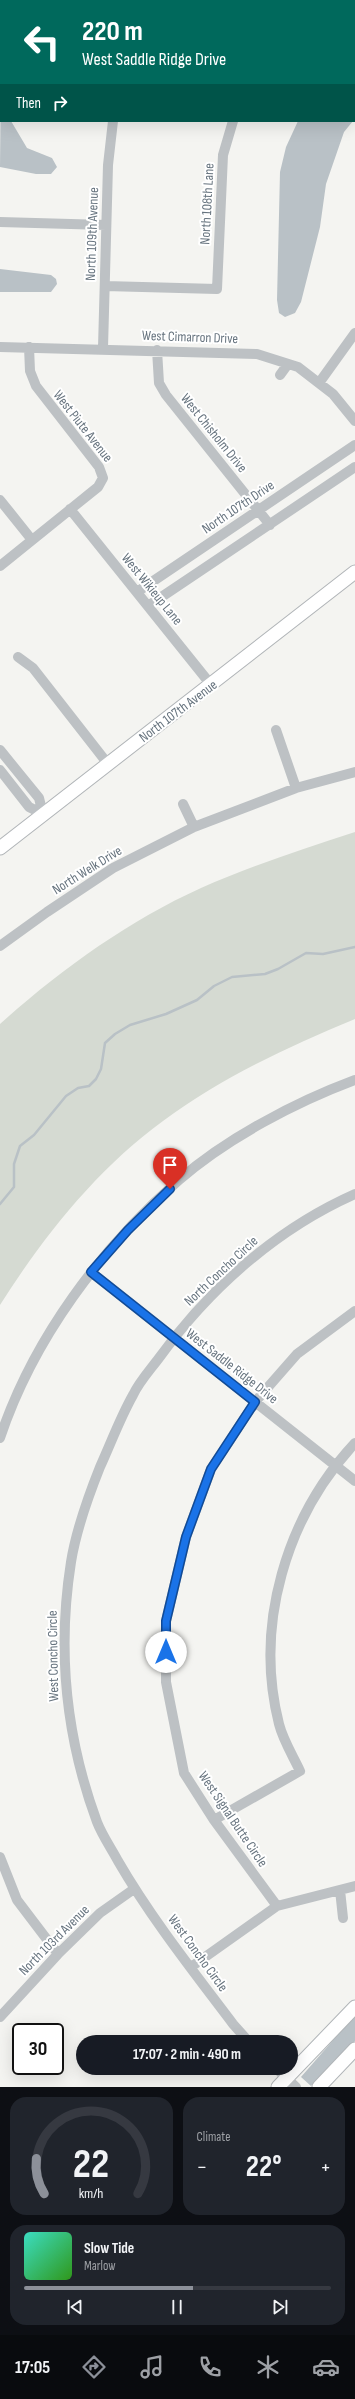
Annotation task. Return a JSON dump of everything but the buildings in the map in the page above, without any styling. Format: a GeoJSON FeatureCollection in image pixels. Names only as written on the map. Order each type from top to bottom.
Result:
{"type":"FeatureCollection","features":[{"type":"Feature","properties":{"kind":"main road","name":"North 107th Avenue"},"geometry":{"type":"LineString","coordinates":[[0,848],[212,686],[355,572]]}},
{"type":"Feature","properties":{"kind":"main road"},"geometry":{"type":"LineString","coordinates":[[282,2082],[355,2007]]}},
{"type":"Feature","properties":{"kind":"main road"},"geometry":{"type":"LineString","coordinates":[[319,2087],[355,2049]]}},
{"type":"Feature","properties":{"kind":"street","name":"North 109th Avenue"},"geometry":{"type":"LineString","coordinates":[[103,348],[108,165],[113,122]]}},
{"type":"Feature","properties":{"kind":"street","name":"North 108th Lane"},"geometry":{"type":"LineString","coordinates":[[105,286],[218,289],[223,155],[233,122]]}},
{"type":"Feature","properties":{"kind":"street"},"geometry":{"type":"LineString","coordinates":[[0,222],[106,225]]}},
{"type":"Feature","properties":{"kind":"street"},"geometry":{"type":"LineString","coordinates":[[319,383],[355,333]]}},
{"type":"Feature","properties":{"kind":"street","name":"West Cimarron Drive"},"geometry":{"type":"LineString","coordinates":[[0,347],[103,348],[257,354],[298,367],[333,394],[355,421]]}},
{"type":"Feature","properties":{"kind":"street","name":"West Piute Avenue"},"geometry":{"type":"LineString","coordinates":[[29,348],[30,371],[36,386],[103,474],[100,484],[70,510]]}},
{"type":"Feature","properties":{"kind":"street","name":"West Chisholm Drive"},"geometry":{"type":"LineString","coordinates":[[156,350],[159,383],[166,395],[270,525]]}},
{"type":"Feature","properties":{"kind":"street"},"geometry":{"type":"LineString","coordinates":[[280,375],[288,364]]}},
{"type":"Feature","properties":{"kind":"street","name":"North 107th Drive"},"geometry":{"type":"LineString","coordinates":[[137,592],[355,445]]}},
{"type":"Feature","properties":{"kind":"street"},"geometry":{"type":"LineString","coordinates":[[148,606],[355,467]]}},
{"type":"Feature","properties":{"kind":"street"},"geometry":{"type":"LineString","coordinates":[[0,500],[32,540]]}},
{"type":"Feature","properties":{"kind":"street"},"geometry":{"type":"LineString","coordinates":[[0,566],[70,510]]}},
{"type":"Feature","properties":{"kind":"street","name":"West Wikieup Lane"},"geometry":{"type":"LineString","coordinates":[[70,510],[212,686]]}},
{"type":"Feature","properties":{"kind":"street"},"geometry":{"type":"LineString","coordinates":[[18,656],[34,668],[108,764]]}},
{"type":"Feature","properties":{"kind":"street"},"geometry":{"type":"LineString","coordinates":[[276,730],[296,788]]}},
{"type":"Feature","properties":{"kind":"street"},"geometry":{"type":"LineString","coordinates":[[0,750],[39,798],[43,814]]}},
{"type":"Feature","properties":{"kind":"street"},"geometry":{"type":"LineString","coordinates":[[0,770],[29,807],[43,814]]}},
{"type":"Feature","properties":{"kind":"street","name":"North Welk Drive"},"geometry":{"type":"LineString","coordinates":[[0,946],[47,912],[113,868],[194,827],[296,788],[355,772]]}},
{"type":"Feature","properties":{"kind":"street"},"geometry":{"type":"LineString","coordinates":[[184,804],[194,827]]}},
{"type":"Feature","properties":{"kind":"street"},"geometry":{"type":"LineString","coordinates":[[0,1438],[39,1349],[91,1272],[128,1230],[180,1179],[234,1140],[281,1113],[355,1080]]}},
{"type":"Feature","properties":{"kind":"street","name":"North Concho Circle"},"geometry":{"type":"LineString","coordinates":[[173,1338],[203,1304],[240,1269],[276,1240],[317,1213],[355,1194]]}},
{"type":"Feature","properties":{"kind":"street","name":"West Saddle Ridge Drive"},"geometry":{"type":"LineString","coordinates":[[91,1272],[355,1481]]}},
{"type":"Feature","properties":{"kind":"street","name":"West Signal Butte Circle"},"geometry":{"type":"LineString","coordinates":[[277,1906],[214,1820],[184,1773],[166,1682],[166,1621],[186,1537],[211,1469],[255,1402],[297,1354],[355,1311]]}},
{"type":"Feature","properties":{"kind":"street","name":"West Concho Circle"},"geometry":{"type":"LineString","coordinates":[[173,1338],[134,1392],[90,1492],[71,1560],[65,1618],[65,1693],[76,1758],[98,1824],[134,1889],[232,2024],[242,2035]]}},
{"type":"Feature","properties":{"kind":"street"},"geometry":{"type":"LineString","coordinates":[[214,1820],[300,1771],[279,1724],[270,1658],[273,1609],[293,1539],[309,1506],[335,1465],[355,1443]]}},
{"type":"Feature","properties":{"kind":"street"},"geometry":{"type":"LineString","coordinates":[[0,1857],[17,1900],[58,1954]]}},
{"type":"Feature","properties":{"kind":"street"},"geometry":{"type":"LineString","coordinates":[[191,1967],[277,1906],[355,1886]]}},
{"type":"Feature","properties":{"kind":"street","name":"North 103rd Avenue"},"geometry":{"type":"LineString","coordinates":[[0,2017],[58,1954],[100,1913],[134,1889]]}},
{"type":"Feature","properties":{"kind":"street"},"geometry":{"type":"LineString","coordinates":[[340,1890],[343,1918]]}},
{"type":"Feature","properties":{"kind":"street"},"geometry":{"type":"LineString","coordinates":[[282,2082],[296,2087]]}},
{"type":"Feature","properties":{"kind":"shaded area"},"geometry":{"type":"Polygon","coordinates":[[[0,122],[12,122],[27,148],[52,158],[57,167],[51,174],[36,174],[0,167],[0,122]]]}},
{"type":"Feature","properties":{"kind":"shaded area"},"geometry":{"type":"Polygon","coordinates":[[[298,122],[352,122],[344,132],[326,184],[320,227],[301,302],[295,313],[285,317],[279,313],[277,300],[280,172],[286,147],[298,122]]]}},
{"type":"Feature","properties":{"kind":"shaded area"},"geometry":{"type":"Polygon","coordinates":[[[0,269],[51,275],[56,279],[57,284],[51,292],[0,292],[0,269]]]}},
{"type":"Feature","properties":{"kind":"shaded area"},"geometry":{"type":"Polygon","coordinates":[[[355,832],[355,1019],[280,1052],[208,1090],[185,1105],[139,1140],[94,1182],[73,1206],[34,1254],[0,1305],[0,1024],[46,985],[95,948],[174,901],[239,872],[355,832]]]}},
{"type":"Feature","properties":{"kind":"shaded area"},"geometry":{"type":"Polygon","coordinates":[[[355,2015],[355,2041],[311,2086],[301,2077],[355,2015]]]}},
{"type":"Feature","properties":{"kind":"waterway"},"geometry":{"type":"LineString","coordinates":[[0,1204],[14,1187],[14,1164],[20,1146],[34,1135],[66,1096],[78,1088],[89,1086],[96,1079],[101,1069],[105,1043],[115,1034],[130,1025],[166,1014],[197,1000],[214,986],[232,977],[265,974],[278,969],[306,953],[323,954],[355,947]]}},
{"type":"Feature","properties":{"kind":"route"},"geometry":{"type":"LineString","coordinates":[[166,1652],[166,1621],[186,1537],[211,1469],[255,1402],[91,1272],[128,1230],[170,1189]]}}]}
